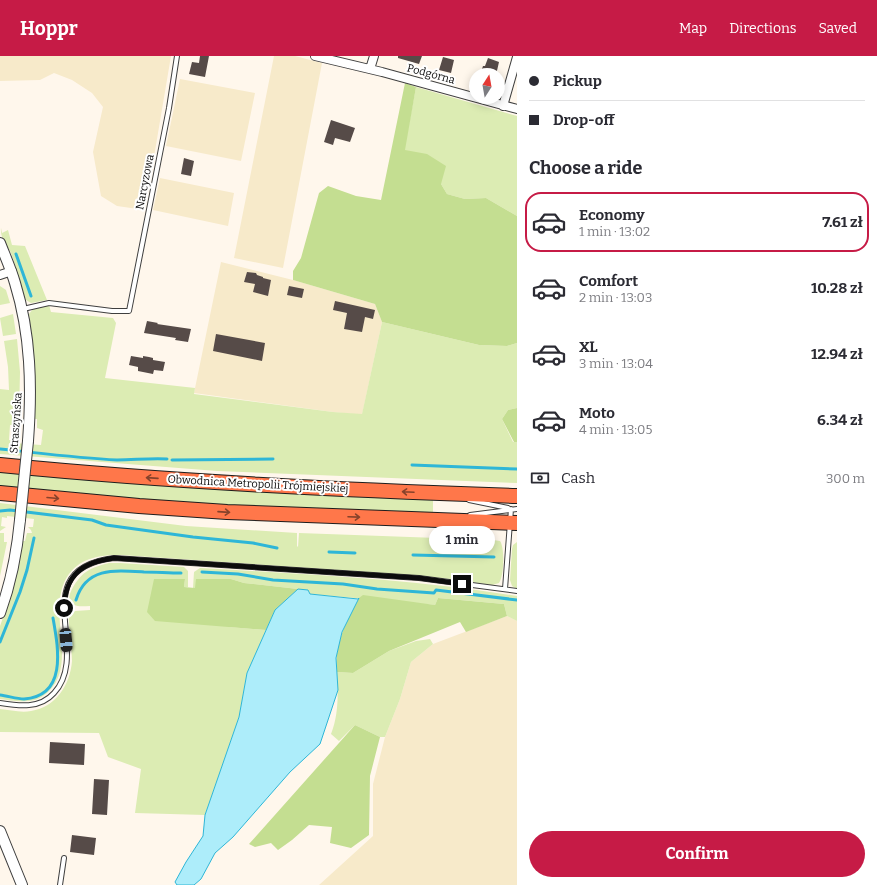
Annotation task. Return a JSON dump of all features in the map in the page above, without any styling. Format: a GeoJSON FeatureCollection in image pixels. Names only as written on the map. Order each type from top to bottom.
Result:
{"type":"FeatureCollection","features":[{"type":"Feature","properties":{"kind":"highway","name":"Obwodnica Metropolii Trójmiejskiej"},"geometry":{"type":"LineString","coordinates":[[0,466],[223,483],[517,496]]}},
{"type":"Feature","properties":{"kind":"highway"},"geometry":{"type":"LineString","coordinates":[[0,493],[139,506],[227,512],[432,520],[513,518]]}},
{"type":"Feature","properties":{"kind":"street","name":"Podgórna"},"geometry":{"type":"LineString","coordinates":[[315,56],[370,69],[517,110]]}},
{"type":"Feature","properties":{"kind":"street"},"geometry":{"type":"LineString","coordinates":[[370,69],[374,56]]}},
{"type":"Feature","properties":{"kind":"street"},"geometry":{"type":"LineString","coordinates":[[503,106],[517,57]]}},
{"type":"Feature","properties":{"kind":"street","name":"Straszyńska"},"geometry":{"type":"LineString","coordinates":[[0,243],[12,271],[22,309],[29,351],[31,386],[28,441],[18,543],[12,572],[1,610]]}},
{"type":"Feature","properties":{"kind":"street"},"geometry":{"type":"LineString","coordinates":[[0,275],[12,271]]}},
{"type":"Feature","properties":{"kind":"street"},"geometry":{"type":"LineString","coordinates":[[0,831],[22,885]]}},
{"type":"Feature","properties":{"kind":"lane","name":"Narcyzowa"},"geometry":{"type":"LineString","coordinates":[[22,309],[49,303],[129,312],[178,56]]}},
{"type":"Feature","properties":{"kind":"lane"},"geometry":{"type":"LineString","coordinates":[[434,493],[513,518]]}},
{"type":"Feature","properties":{"kind":"lane"},"geometry":{"type":"LineString","coordinates":[[505,589],[513,518],[517,509]]}},
{"type":"Feature","properties":{"kind":"lane"},"geometry":{"type":"LineString","coordinates":[[0,703],[18,706],[31,706],[41,703],[51,697],[60,687],[65,676],[67,666],[64,599],[74,575],[97,560],[114,558],[411,578],[517,591]]}},
{"type":"Feature","properties":{"kind":"lane"},"geometry":{"type":"LineString","coordinates":[[60,885],[64,858]]}},
{"type":"Feature","properties":{"kind":"shaded area"},"geometry":{"type":"Polygon","coordinates":[[[0,56],[171,56],[145,210],[117,206],[101,196],[93,152],[103,107],[92,93],[72,80],[54,73],[40,80],[0,81],[0,56]]]}},
{"type":"Feature","properties":{"kind":"shaded area"},"geometry":{"type":"Polygon","coordinates":[[[274,56],[295,56],[322,63],[283,268],[234,258],[274,56]]]}},
{"type":"Feature","properties":{"kind":"shaded area"},"geometry":{"type":"Polygon","coordinates":[[[180,79],[255,93],[241,161],[166,146],[180,79]]]}},
{"type":"Feature","properties":{"kind":"shaded area"},"geometry":{"type":"Polygon","coordinates":[[[160,178],[234,193],[228,226],[153,210],[160,178]]]}},
{"type":"Feature","properties":{"kind":"shaded area"},"geometry":{"type":"Polygon","coordinates":[[[221,262],[293,280],[375,304],[382,322],[362,415],[194,393],[221,262]]]}},
{"type":"Feature","properties":{"kind":"shaded area"},"geometry":{"type":"Polygon","coordinates":[[[507,616],[517,621],[517,885],[319,885],[373,836],[373,784],[385,737],[400,699],[411,662],[433,644],[507,616]]]}},
{"type":"Feature","properties":{"kind":"green space"},"geometry":{"type":"Polygon","coordinates":[[[405,83],[416,87],[405,150],[427,154],[446,166],[441,184],[447,194],[465,199],[486,198],[517,216],[517,343],[507,346],[479,345],[382,322],[375,304],[293,280],[293,271],[301,258],[319,193],[328,186],[356,196],[381,200],[405,83]]]}},
{"type":"Feature","properties":{"kind":"green space"},"geometry":{"type":"Polygon","coordinates":[[[416,87],[469,102],[469,104],[475,104],[517,116],[517,216],[486,198],[465,199],[447,194],[441,184],[404,150],[416,87]]]}},
{"type":"Feature","properties":{"kind":"green space"},"geometry":{"type":"Polygon","coordinates":[[[1,228],[2,233],[8,230],[12,245],[25,246],[47,300],[31,303],[26,300],[10,251],[2,238],[1,228]]]}},
{"type":"Feature","properties":{"kind":"green space"},"geometry":{"type":"Polygon","coordinates":[[[0,286],[6,290],[10,303],[0,305],[0,286]]]}},
{"type":"Feature","properties":{"kind":"green space"},"geometry":{"type":"Polygon","coordinates":[[[49,305],[51,312],[113,318],[116,323],[105,378],[195,388],[194,394],[333,412],[362,414],[382,322],[479,345],[507,346],[517,343],[517,408],[508,410],[502,419],[513,442],[517,442],[517,483],[217,471],[0,454],[0,389],[9,390],[8,367],[4,341],[17,339],[20,372],[19,416],[17,416],[15,425],[10,425],[9,440],[14,441],[14,443],[41,445],[43,430],[37,428],[37,419],[35,419],[35,364],[29,314],[33,309],[49,305]]]}},
{"type":"Feature","properties":{"kind":"green space"},"geometry":{"type":"Polygon","coordinates":[[[13,314],[16,334],[3,336],[0,318],[13,314]]]}},
{"type":"Feature","properties":{"kind":"green space"},"geometry":{"type":"Polygon","coordinates":[[[517,408],[517,442],[514,442],[502,419],[508,410],[517,408]]]}},
{"type":"Feature","properties":{"kind":"green space"},"geometry":{"type":"Polygon","coordinates":[[[0,472],[162,486],[433,498],[433,515],[168,502],[0,488],[0,472]]]}},
{"type":"Feature","properties":{"kind":"green space"},"geometry":{"type":"Polygon","coordinates":[[[0,503],[186,526],[297,533],[298,547],[299,533],[493,540],[500,541],[502,545],[503,568],[499,583],[492,585],[450,579],[381,573],[121,555],[92,558],[74,568],[69,574],[62,588],[60,619],[62,650],[61,665],[57,679],[49,691],[39,698],[30,701],[0,699],[0,626],[9,601],[23,541],[25,541],[27,533],[32,533],[28,527],[33,527],[34,519],[7,516],[7,518],[2,517],[1,526],[6,527],[0,531],[0,503]]]}},
{"type":"Feature","properties":{"kind":"green space"},"geometry":{"type":"Polygon","coordinates":[[[0,533],[4,533],[4,542],[7,542],[0,576],[0,533]]]}},
{"type":"Feature","properties":{"kind":"green space"},"geometry":{"type":"Polygon","coordinates":[[[517,542],[517,589],[512,586],[510,580],[512,549],[513,545],[517,542]]]}},
{"type":"Feature","properties":{"kind":"green space"},"geometry":{"type":"Polygon","coordinates":[[[109,563],[184,567],[188,571],[188,587],[184,587],[185,579],[154,579],[229,627],[266,630],[247,673],[239,717],[205,815],[135,813],[141,769],[108,757],[99,733],[0,732],[0,709],[27,712],[40,709],[48,705],[60,694],[65,686],[71,670],[72,661],[69,615],[75,611],[90,610],[90,606],[78,606],[70,602],[70,593],[83,574],[94,567],[109,563]]]}},
{"type":"Feature","properties":{"kind":"green space"},"geometry":{"type":"Polygon","coordinates":[[[200,568],[399,581],[517,596],[517,621],[507,616],[504,604],[438,598],[435,605],[309,594],[307,590],[244,583],[231,579],[196,579],[196,588],[193,588],[194,572],[200,568]]]}},
{"type":"Feature","properties":{"kind":"green space"},"geometry":{"type":"Polygon","coordinates":[[[154,579],[185,579],[184,587],[195,588],[196,579],[231,579],[244,583],[298,589],[275,610],[266,630],[155,621],[147,612],[154,579]]]}},
{"type":"Feature","properties":{"kind":"green space"},"geometry":{"type":"Polygon","coordinates":[[[363,595],[435,605],[438,598],[504,604],[507,616],[466,632],[460,622],[389,651],[353,673],[337,672],[337,652],[339,642],[359,598],[363,595]]]}},
{"type":"Feature","properties":{"kind":"green space"},"geometry":{"type":"Polygon","coordinates":[[[430,639],[433,644],[411,662],[400,699],[385,737],[380,737],[355,725],[339,741],[331,734],[337,711],[337,672],[353,673],[389,651],[416,641],[430,639]]]}},
{"type":"Feature","properties":{"kind":"green space"},"geometry":{"type":"Polygon","coordinates":[[[355,725],[380,737],[370,776],[369,835],[351,848],[330,843],[332,827],[309,825],[278,850],[271,843],[255,847],[249,844],[355,725]]]}},
{"type":"Feature","properties":{"kind":"water"},"geometry":{"type":"Polygon","coordinates":[[[298,589],[308,590],[310,594],[359,598],[342,632],[336,658],[338,690],[320,744],[290,772],[233,837],[215,853],[201,879],[194,885],[177,885],[175,882],[203,836],[205,815],[239,717],[247,673],[275,610],[298,589]]]}},
{"type":"Feature","properties":{"kind":"building"},"geometry":{"type":"Polygon","coordinates":[[[200,56],[209,56],[205,77],[189,74],[192,62],[199,63],[200,56]]]}},
{"type":"Feature","properties":{"kind":"building"},"geometry":{"type":"Polygon","coordinates":[[[398,56],[422,56],[419,64],[398,58],[398,56]]]}},
{"type":"Feature","properties":{"kind":"building"},"geometry":{"type":"Polygon","coordinates":[[[443,57],[454,60],[451,73],[439,70],[443,57]]]}},
{"type":"Feature","properties":{"kind":"building"},"geometry":{"type":"Polygon","coordinates":[[[488,58],[499,62],[498,68],[482,68],[485,66],[488,58]]]}},
{"type":"Feature","properties":{"kind":"building"},"geometry":{"type":"Polygon","coordinates":[[[331,120],[355,128],[350,142],[335,138],[333,145],[324,142],[331,120]]]}},
{"type":"Feature","properties":{"kind":"building"},"geometry":{"type":"Polygon","coordinates":[[[184,158],[194,161],[191,176],[181,174],[184,158]]]}},
{"type":"Feature","properties":{"kind":"building"},"geometry":{"type":"Polygon","coordinates":[[[247,272],[256,273],[263,278],[271,280],[268,296],[253,292],[255,284],[244,282],[247,272]]]}},
{"type":"Feature","properties":{"kind":"building"},"geometry":{"type":"Polygon","coordinates":[[[289,286],[304,289],[302,298],[287,295],[289,286]]]}},
{"type":"Feature","properties":{"kind":"building"},"geometry":{"type":"Polygon","coordinates":[[[335,301],[375,310],[373,319],[365,317],[362,332],[344,329],[347,313],[333,310],[335,301]]]}},
{"type":"Feature","properties":{"kind":"building"},"geometry":{"type":"Polygon","coordinates":[[[147,321],[191,329],[188,342],[175,340],[176,338],[144,333],[147,321]]]}},
{"type":"Feature","properties":{"kind":"building"},"geometry":{"type":"Polygon","coordinates":[[[216,334],[265,343],[262,361],[213,351],[216,334]]]}},
{"type":"Feature","properties":{"kind":"building"},"geometry":{"type":"Polygon","coordinates":[[[131,356],[143,358],[143,356],[149,357],[153,358],[153,360],[165,362],[163,371],[154,370],[153,374],[138,371],[138,367],[129,365],[131,356]]]}},
{"type":"Feature","properties":{"kind":"building"},"geometry":{"type":"Polygon","coordinates":[[[50,742],[85,744],[84,765],[49,763],[50,742]]]}},
{"type":"Feature","properties":{"kind":"building"},"geometry":{"type":"Polygon","coordinates":[[[94,779],[109,780],[107,815],[92,814],[94,779]]]}},
{"type":"Feature","properties":{"kind":"building"},"geometry":{"type":"Polygon","coordinates":[[[72,835],[96,838],[94,855],[70,852],[72,835]]]}},
{"type":"Feature","properties":{"kind":"waterway"},"geometry":{"type":"LineString","coordinates":[[16,254],[31,296]]}},
{"type":"Feature","properties":{"kind":"waterway"},"geometry":{"type":"LineString","coordinates":[[0,449],[117,460],[167,459]]}},
{"type":"Feature","properties":{"kind":"waterway"},"geometry":{"type":"LineString","coordinates":[[172,460],[273,459]]}},
{"type":"Feature","properties":{"kind":"waterway"},"geometry":{"type":"LineString","coordinates":[[412,465],[517,469]]}},
{"type":"Feature","properties":{"kind":"waterway"},"geometry":{"type":"LineString","coordinates":[[0,511],[10,510],[92,520],[106,525],[193,537],[253,543],[277,548]]}},
{"type":"Feature","properties":{"kind":"waterway"},"geometry":{"type":"LineString","coordinates":[[0,642],[20,592],[27,570],[34,538]]}},
{"type":"Feature","properties":{"kind":"waterway"},"geometry":{"type":"LineString","coordinates":[[329,552],[355,553]]}},
{"type":"Feature","properties":{"kind":"waterway"},"geometry":{"type":"LineString","coordinates":[[413,555],[494,557]]}},
{"type":"Feature","properties":{"kind":"waterway"},"geometry":{"type":"LineString","coordinates":[[76,600],[87,581],[94,576],[103,573],[112,571],[181,573]]}},
{"type":"Feature","properties":{"kind":"waterway"},"geometry":{"type":"LineString","coordinates":[[202,572],[238,574],[273,580],[343,584],[377,589],[434,593],[436,590],[517,600]]}},
{"type":"Feature","properties":{"kind":"waterway"},"geometry":{"type":"LineString","coordinates":[[0,695],[24,699],[38,696],[48,689],[54,680],[58,656],[53,618]]}},
{"type":"Feature","properties":{"kind":"route"},"geometry":{"type":"LineString","coordinates":[[64,608],[64,599],[74,575],[97,560],[114,558],[419,578],[462,584]]}}]}
